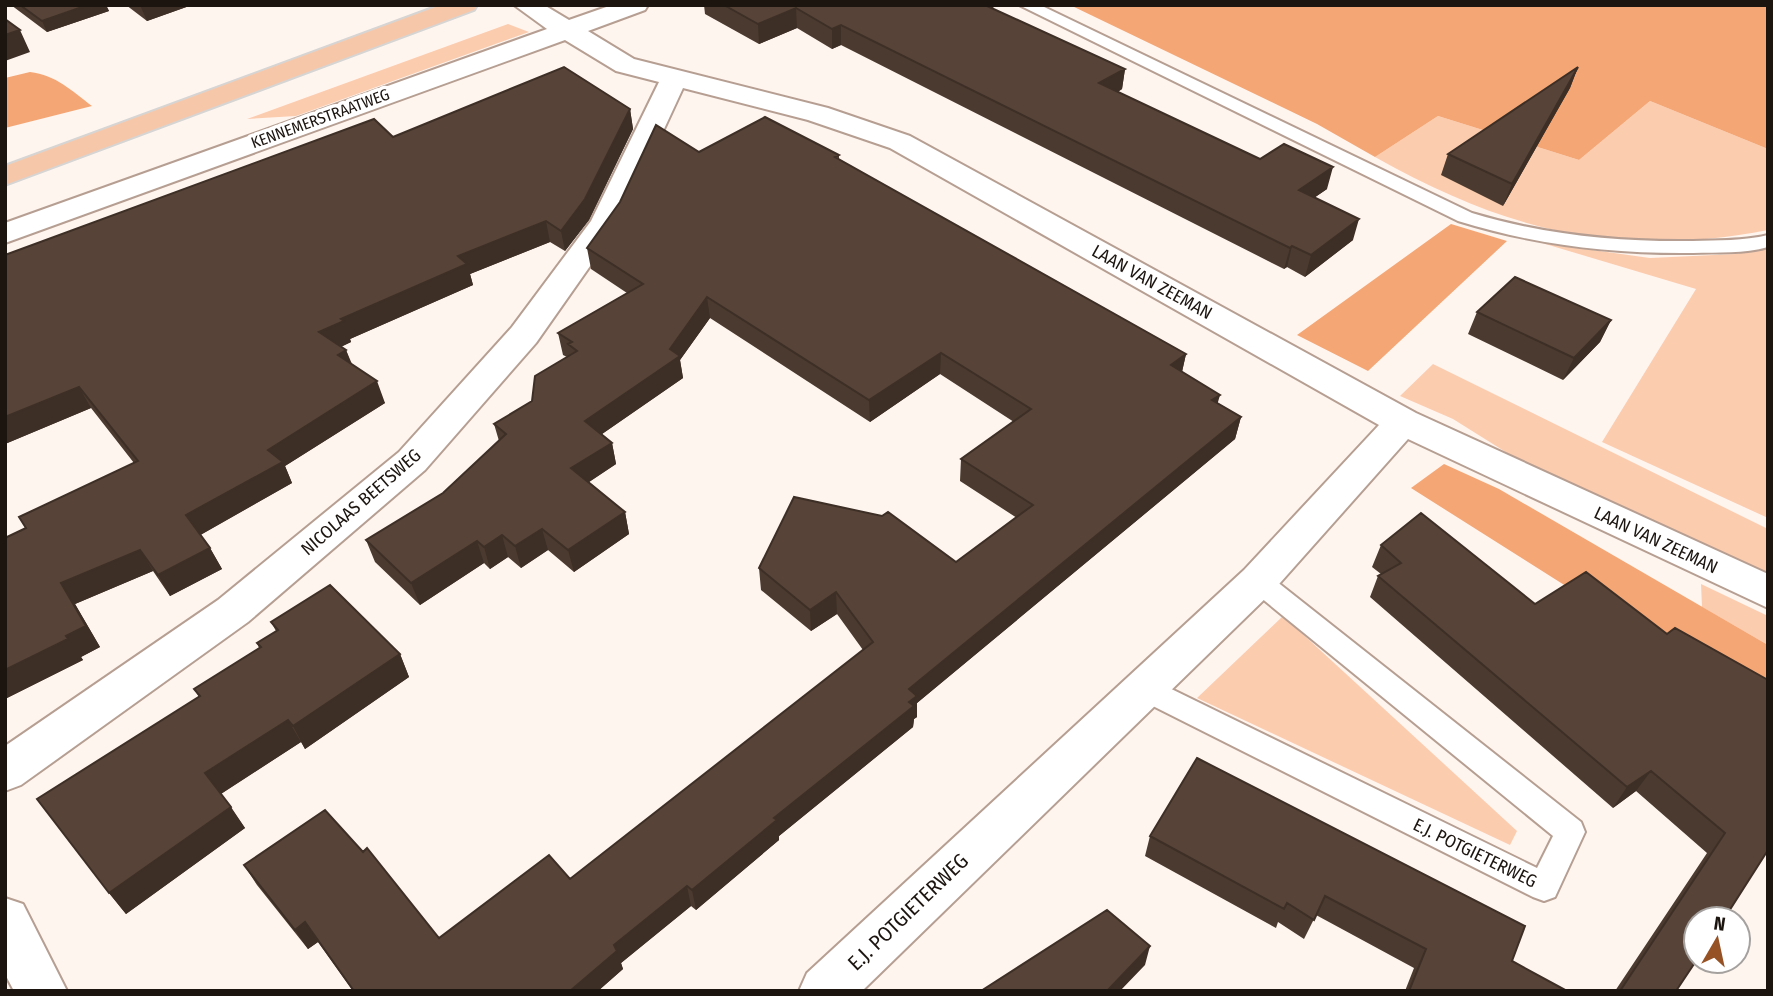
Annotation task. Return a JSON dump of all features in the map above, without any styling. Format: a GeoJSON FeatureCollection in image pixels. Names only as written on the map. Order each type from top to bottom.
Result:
{"type":"FeatureCollection","features":[{"type":"Feature","properties":{"kind":"main road"},"geometry":{"type":"LineString","coordinates":[[5,176],[465,5]]}},
{"type":"Feature","properties":{"kind":"street","name":"LAAN VAN ZEEMAN"},"geometry":{"type":"LineString","coordinates":[[526,5],[625,65],[673,80],[818,114],[900,142],[1404,422],[1768,592]]}},
{"type":"Feature","properties":{"kind":"street","name":"KENNEMERSTRAATWEG"},"geometry":{"type":"LineString","coordinates":[[5,234],[636,5]]}},
{"type":"Feature","properties":{"kind":"street","name":"NICOLAAS BEETSWEG"},"geometry":{"type":"LineString","coordinates":[[5,771],[233,611],[412,461],[524,335],[606,222],[673,80]]}},
{"type":"Feature","properties":{"kind":"street","name":"E.J. POTGIETERWEG"},"geometry":{"type":"LineString","coordinates":[[825,991],[1258,581],[1404,422]]}},
{"type":"Feature","properties":{"kind":"street"},"geometry":{"type":"LineString","coordinates":[[5,920],[41,991]]}},
{"type":"Feature","properties":{"kind":"lane"},"geometry":{"type":"LineString","coordinates":[[1027,5],[1465,217],[1496,228],[1540,238],[1651,249],[1753,245],[1768,241]]}},
{"type":"Feature","properties":{"kind":"lane","name":"E.J. POTGIETERWEG"},"geometry":{"type":"LineString","coordinates":[[1143,688],[1544,887],[1570,832],[1258,581]]}},
{"type":"Feature","properties":{"kind":"shaded area"},"geometry":{"type":"Polygon","coordinates":[[[1070,5],[1768,5],[1768,149],[1650,101],[1579,160],[1438,116],[1375,157],[1317,124],[1070,5]]]}},
{"type":"Feature","properties":{"kind":"shaded area"},"geometry":{"type":"Polygon","coordinates":[[[508,24],[529,32],[296,116],[247,119],[508,24]]]}},
{"type":"Feature","properties":{"kind":"shaded area"},"geometry":{"type":"Polygon","coordinates":[[[30,72],[56,80],[92,106],[5,128],[5,78],[30,72]]]}},
{"type":"Feature","properties":{"kind":"shaded area"},"geometry":{"type":"Polygon","coordinates":[[[1650,101],[1768,149],[1768,230],[1713,238],[1661,241],[1612,239],[1564,232],[1471,204],[1375,157],[1438,116],[1579,160],[1650,101]]]}},
{"type":"Feature","properties":{"kind":"shaded area"},"geometry":{"type":"Polygon","coordinates":[[[1451,224],[1507,241],[1368,371],[1297,335],[1451,224]]]}},
{"type":"Feature","properties":{"kind":"shaded area"},"geometry":{"type":"Polygon","coordinates":[[[1542,243],[1650,258],[1735,254],[1768,248],[1768,518],[1602,442],[1696,289],[1542,243]]]}},
{"type":"Feature","properties":{"kind":"shaded area"},"geometry":{"type":"Polygon","coordinates":[[[1433,364],[1768,529],[1768,578],[1555,483],[1453,419],[1400,396],[1433,364]]]}},
{"type":"Feature","properties":{"kind":"shaded area"},"geometry":{"type":"Polygon","coordinates":[[[1444,464],[1499,489],[1768,645],[1768,714],[1411,488],[1444,464]]]}},
{"type":"Feature","properties":{"kind":"shaded area"},"geometry":{"type":"Polygon","coordinates":[[[1701,584],[1768,616],[1768,645],[1702,607],[1701,584]]]}},
{"type":"Feature","properties":{"kind":"shaded area"},"geometry":{"type":"Polygon","coordinates":[[[1283,616],[1517,831],[1510,845],[1197,698],[1283,616]]]}},
{"type":"Feature","properties":{"kind":"building"},"geometry":{"type":"Polygon","coordinates":[[[20,5],[88,5],[42,21],[20,5]]]}},
{"type":"Feature","properties":{"kind":"building"},"geometry":{"type":"Polygon","coordinates":[[[724,5],[985,5],[1125,69],[1099,83],[1260,159],[1284,144],[1333,167],[1299,190],[1359,219],[1311,255],[1292,246],[1290,248],[841,25],[832,29],[796,8],[758,24],[724,5]]]}},
{"type":"Feature","properties":{"kind":"building"},"geometry":{"type":"Polygon","coordinates":[[[5,19],[20,30],[5,35],[5,19]]]}},
{"type":"Feature","properties":{"kind":"building"},"geometry":{"type":"Polygon","coordinates":[[[564,67],[630,109],[585,199],[561,231],[546,221],[458,256],[467,264],[341,319],[344,321],[319,332],[346,350],[338,355],[377,381],[268,450],[283,462],[186,515],[210,548],[158,575],[140,550],[61,583],[86,626],[66,636],[68,639],[5,670],[5,538],[26,528],[19,517],[138,461],[79,387],[5,417],[5,255],[374,119],[393,137],[564,67]]]}},
{"type":"Feature","properties":{"kind":"building"},"geometry":{"type":"Polygon","coordinates":[[[1578,67],[1512,184],[1448,154],[1578,67]]]}},
{"type":"Feature","properties":{"kind":"building"},"geometry":{"type":"Polygon","coordinates":[[[765,117],[839,155],[835,157],[1186,354],[1171,365],[1220,395],[1212,400],[1241,417],[909,689],[917,696],[909,702],[914,706],[774,818],[777,820],[692,890],[687,886],[614,945],[617,951],[570,991],[354,991],[305,922],[295,930],[244,865],[325,810],[363,852],[367,848],[439,938],[549,855],[570,879],[873,642],[836,592],[810,610],[759,568],[794,497],[882,516],[888,512],[956,562],[1033,505],[961,459],[1031,409],[941,353],[869,400],[707,297],[670,349],[680,356],[585,421],[612,443],[571,468],[625,512],[568,550],[542,529],[515,546],[502,535],[484,547],[477,541],[411,583],[366,540],[443,493],[506,434],[494,424],[532,401],[535,376],[577,351],[568,344],[572,342],[558,333],[643,284],[587,248],[620,202],[656,125],[699,152],[765,117]]]}},
{"type":"Feature","properties":{"kind":"building"},"geometry":{"type":"Polygon","coordinates":[[[1515,277],[1611,320],[1574,358],[1477,312],[1515,277]]]}},
{"type":"Feature","properties":{"kind":"building"},"geometry":{"type":"Polygon","coordinates":[[[1421,513],[1535,604],[1586,572],[1667,634],[1675,628],[1768,680],[1768,850],[1733,905],[1682,905],[1682,975],[1687,975],[1676,991],[1620,991],[1725,833],[1651,771],[1627,787],[1378,576],[1401,563],[1381,545],[1421,513]]]}},
{"type":"Feature","properties":{"kind":"building"},"geometry":{"type":"Polygon","coordinates":[[[330,585],[400,654],[293,726],[288,720],[205,773],[231,807],[109,893],[37,799],[200,696],[194,689],[261,647],[257,643],[278,630],[271,622],[330,585]]]}},
{"type":"Feature","properties":{"kind":"building"},"geometry":{"type":"Polygon","coordinates":[[[1197,758],[1525,926],[1512,961],[1567,991],[1409,991],[1426,949],[1325,896],[1314,920],[1287,903],[1284,909],[1150,836],[1197,758]]]}},
{"type":"Feature","properties":{"kind":"building"},"geometry":{"type":"Polygon","coordinates":[[[1107,910],[1150,946],[1107,991],[981,991],[1107,910]]]}}]}
